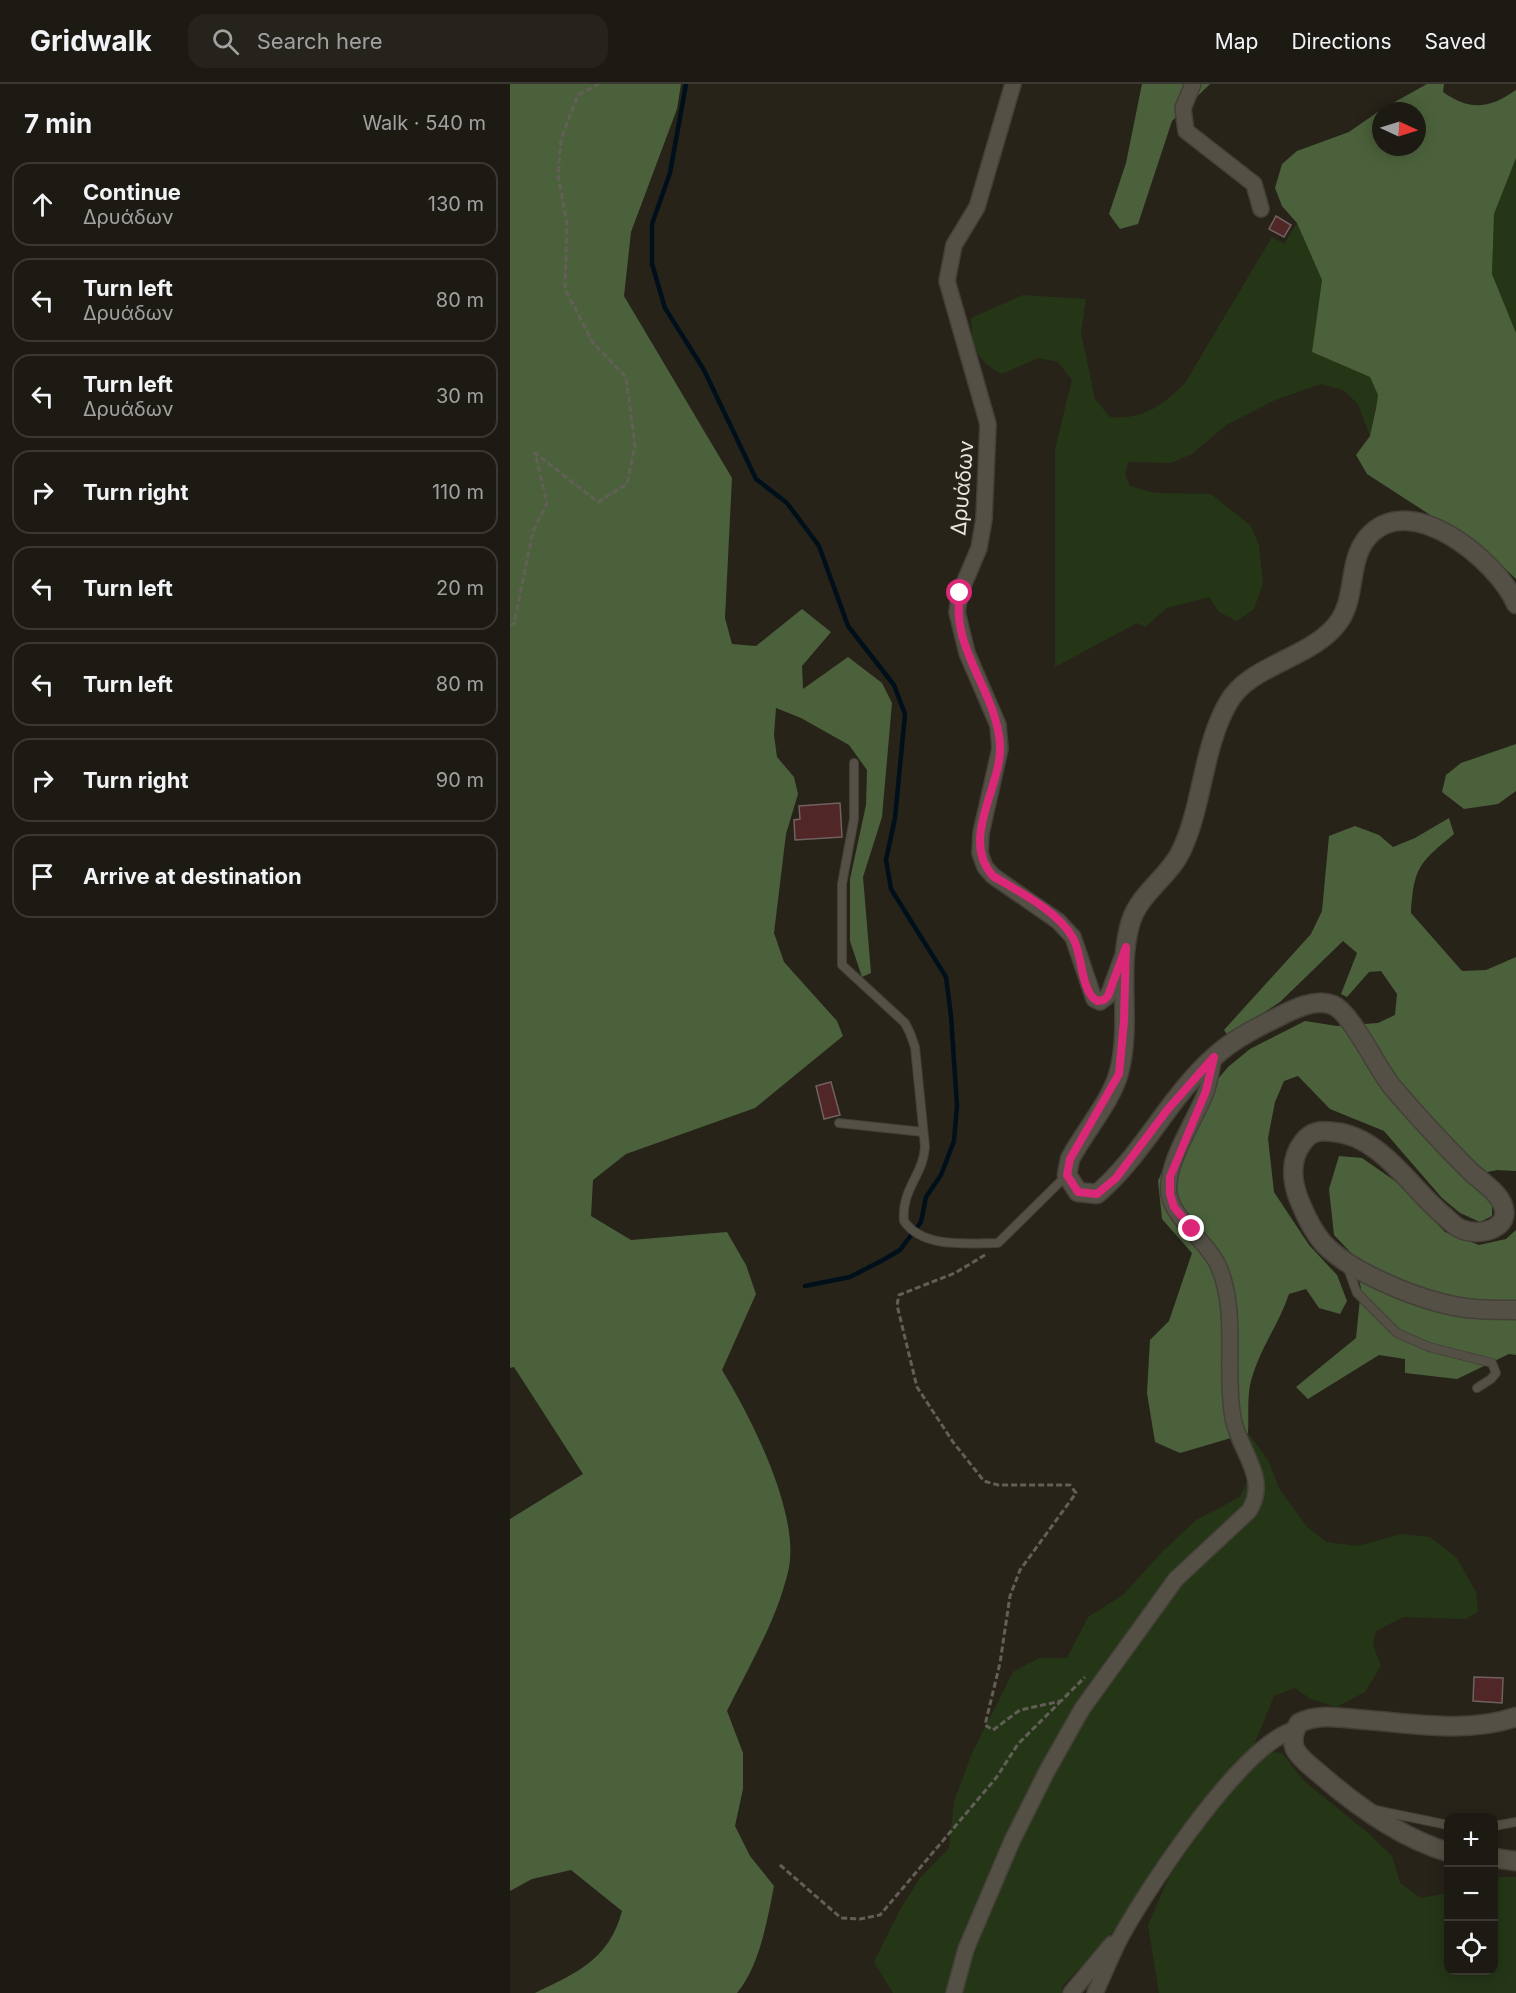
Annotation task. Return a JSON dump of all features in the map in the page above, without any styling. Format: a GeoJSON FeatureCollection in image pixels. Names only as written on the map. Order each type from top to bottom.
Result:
{"type":"FeatureCollection","features":[{"type":"Feature","properties":{"kind":"street","name":"Δρυάδων"},"geometry":{"type":"LineString","coordinates":[[1013,84],[977,207],[954,245],[947,281],[988,424],[984,519],[978,548],[960,593],[957,612],[966,653],[998,725],[1000,748],[981,833],[980,854],[985,867],[993,876],[1043,909],[1072,937],[1090,994],[1097,1001],[1104,1000],[1108,996],[1126,947]]}},
{"type":"Feature","properties":{"kind":"street"},"geometry":{"type":"LineString","coordinates":[[1193,84],[1183,108],[1186,130],[1254,184],[1261,209]]}},
{"type":"Feature","properties":{"kind":"street"},"geometry":{"type":"LineString","coordinates":[[1516,604],[1499,578],[1479,558],[1432,525],[1412,520],[1394,522],[1379,528],[1361,546],[1345,610],[1333,630],[1323,639],[1251,680],[1228,703],[1208,757],[1189,834],[1175,864],[1145,895],[1137,909],[1126,947],[1124,1021],[1119,1074],[1070,1159],[1067,1175],[1078,1192],[1097,1194],[1116,1178],[1168,1109],[1214,1057],[1249,1032],[1286,1013],[1318,1003],[1333,1005],[1345,1014],[1388,1083],[1432,1133],[1502,1203],[1501,1222],[1488,1232],[1478,1233],[1459,1228],[1429,1203],[1375,1149],[1340,1132],[1313,1132],[1300,1146],[1293,1163],[1297,1195],[1308,1221],[1322,1241],[1346,1262],[1441,1304],[1478,1310],[1516,1310]]}},
{"type":"Feature","properties":{"kind":"street"},"geometry":{"type":"LineString","coordinates":[[954,1993],[966,1949],[1012,1841],[1047,1771],[1082,1709],[1176,1579],[1248,1511],[1255,1501],[1258,1488],[1256,1474],[1235,1427],[1230,1404],[1228,1309],[1224,1285],[1209,1249],[1174,1207],[1170,1194],[1170,1177],[1206,1091],[1214,1057]]}},
{"type":"Feature","properties":{"kind":"street"},"geometry":{"type":"LineString","coordinates":[[1444,1850],[1408,1836],[1359,1806],[1296,1750],[1293,1741],[1294,1730],[1299,1723],[1309,1718],[1323,1716],[1455,1726],[1493,1723],[1516,1717]]}},
{"type":"Feature","properties":{"kind":"street"},"geometry":{"type":"LineString","coordinates":[[1071,1993],[1124,1931],[1187,1836],[1238,1770],[1276,1737],[1294,1730]]}},
{"type":"Feature","properties":{"kind":"street"},"geometry":{"type":"LineString","coordinates":[[1498,1859],[1516,1861]]}},
{"type":"Feature","properties":{"kind":"street"},"geometry":{"type":"LineString","coordinates":[[1095,1993],[1124,1931]]}},
{"type":"Feature","properties":{"kind":"lane"},"geometry":{"type":"LineString","coordinates":[[854,764],[854,819],[842,884],[842,965],[905,1023],[915,1047],[925,1158],[905,1197],[904,1221],[909,1228],[934,1240],[998,1243],[1067,1175]]}},
{"type":"Feature","properties":{"kind":"lane"},"geometry":{"type":"LineString","coordinates":[[839,1123],[923,1132]]}},
{"type":"Feature","properties":{"kind":"lane"},"geometry":{"type":"LineString","coordinates":[[1346,1262],[1348,1274],[1357,1293],[1397,1333],[1429,1347],[1492,1362],[1496,1373],[1477,1388]]}},
{"type":"Feature","properties":{"kind":"lane"},"geometry":{"type":"LineString","coordinates":[[1359,1806],[1444,1824]]}},
{"type":"Feature","properties":{"kind":"lane"},"geometry":{"type":"LineString","coordinates":[[1498,1825],[1516,1822]]}},
{"type":"Feature","properties":{"kind":"path"},"geometry":{"type":"LineString","coordinates":[[510,625],[514,624],[532,531],[547,503],[535,453],[598,502],[627,484],[634,446],[626,377],[593,343],[565,289],[567,223],[558,175],[561,139],[578,95],[599,84]]}},
{"type":"Feature","properties":{"kind":"path"},"geometry":{"type":"LineString","coordinates":[[998,1243],[972,1265],[903,1292],[899,1295],[897,1305],[917,1387],[953,1442],[984,1481],[998,1485],[1059,1484],[1074,1488],[1073,1499],[1027,1557],[1010,1596],[1000,1663],[985,1725],[993,1730],[1020,1710],[1061,1701]]}},
{"type":"Feature","properties":{"kind":"path"},"geometry":{"type":"LineString","coordinates":[[780,1865],[841,1918],[860,1919],[880,1915],[996,1778],[1018,1744],[1087,1676]]}},
{"type":"Feature","properties":{"kind":"green space"},"geometry":{"type":"Polygon","coordinates":[[[510,84],[681,84],[677,109],[631,232],[624,296],[732,478],[725,618],[732,644],[756,646],[802,609],[831,632],[802,666],[803,689],[848,657],[882,683],[892,703],[882,817],[863,877],[871,973],[862,977],[850,941],[850,879],[866,805],[867,770],[849,745],[801,718],[776,708],[774,735],[777,757],[794,777],[798,794],[786,834],[774,933],[784,962],[837,1021],[843,1036],[755,1108],[626,1154],[593,1180],[591,1216],[631,1240],[727,1232],[746,1265],[756,1294],[722,1370],[747,1414],[771,1468],[788,1524],[790,1549],[788,1572],[776,1608],[727,1711],[743,1753],[743,1789],[735,1826],[750,1856],[774,1886],[757,1956],[745,1982],[737,1993],[535,1993],[577,1971],[600,1953],[609,1942],[622,1911],[571,1870],[532,1879],[510,1891],[510,1519],[583,1474],[514,1367],[510,1368],[510,84]]]}},
{"type":"Feature","properties":{"kind":"green space"},"geometry":{"type":"Polygon","coordinates":[[[1142,84],[1210,84],[1172,121],[1138,224],[1120,229],[1109,214],[1126,163],[1142,84]]]}},
{"type":"Feature","properties":{"kind":"green space"},"geometry":{"type":"Polygon","coordinates":[[[1427,84],[1444,84],[1443,92],[1471,105],[1497,101],[1516,90],[1516,158],[1494,214],[1492,274],[1516,333],[1516,579],[1489,553],[1367,474],[1356,455],[1370,436],[1376,408],[1378,395],[1370,377],[1312,352],[1322,280],[1297,223],[1282,206],[1275,188],[1282,164],[1297,151],[1349,132],[1372,116],[1372,156],[1426,156],[1426,102],[1395,102],[1427,84]]]}},
{"type":"Feature","properties":{"kind":"green space"},"geometry":{"type":"Polygon","coordinates":[[[1516,158],[1516,333],[1492,274],[1494,214],[1516,158]]]}},
{"type":"Feature","properties":{"kind":"green space"},"geometry":{"type":"Polygon","coordinates":[[[1297,223],[1322,280],[1312,352],[1370,377],[1378,395],[1370,436],[1358,404],[1343,390],[1321,384],[1275,400],[1226,425],[1192,454],[1171,463],[1128,462],[1125,475],[1130,486],[1155,493],[1211,494],[1250,525],[1259,545],[1263,584],[1254,609],[1237,621],[1219,612],[1209,597],[1167,608],[1145,627],[1137,623],[1055,667],[1055,449],[1072,380],[1058,362],[1038,358],[1002,374],[993,369],[980,358],[977,352],[971,318],[1023,295],[1086,299],[1081,333],[1095,399],[1110,417],[1142,414],[1160,405],[1185,383],[1272,237],[1284,244],[1297,223]]]}},
{"type":"Feature","properties":{"kind":"green space"},"geometry":{"type":"Polygon","coordinates":[[[1516,744],[1516,791],[1498,804],[1464,809],[1442,792],[1446,775],[1461,763],[1516,744]]]}},
{"type":"Feature","properties":{"kind":"green space"},"geometry":{"type":"Polygon","coordinates":[[[1449,818],[1454,834],[1433,852],[1421,867],[1414,885],[1411,913],[1462,971],[1486,970],[1516,957],[1516,1171],[1497,1170],[1483,1173],[1492,1200],[1492,1216],[1480,1222],[1460,1213],[1442,1198],[1384,1131],[1330,1109],[1298,1076],[1284,1081],[1275,1102],[1268,1138],[1274,1192],[1309,1245],[1337,1275],[1347,1301],[1340,1314],[1319,1308],[1306,1289],[1289,1294],[1251,1381],[1248,1433],[1180,1453],[1155,1442],[1147,1393],[1150,1340],[1169,1321],[1192,1253],[1162,1219],[1158,1181],[1183,1121],[1228,1067],[1250,1049],[1305,1021],[1337,1026],[1378,1023],[1395,1015],[1397,994],[1381,971],[1369,972],[1347,997],[1341,994],[1357,953],[1343,941],[1280,1002],[1228,1036],[1224,1030],[1311,934],[1322,911],[1329,836],[1355,826],[1379,835],[1393,847],[1415,838],[1449,818]]]}},
{"type":"Feature","properties":{"kind":"green space"},"geometry":{"type":"Polygon","coordinates":[[[1339,1156],[1362,1158],[1398,1183],[1445,1232],[1479,1245],[1506,1239],[1516,1230],[1516,1355],[1509,1354],[1457,1379],[1405,1373],[1405,1359],[1379,1355],[1308,1399],[1296,1387],[1356,1338],[1361,1288],[1353,1255],[1334,1235],[1329,1189],[1339,1156]]]}},
{"type":"Feature","properties":{"kind":"green space"},"geometry":{"type":"Polygon","coordinates":[[[1248,1433],[1268,1460],[1280,1490],[1307,1527],[1326,1542],[1358,1546],[1401,1534],[1430,1537],[1457,1558],[1476,1592],[1478,1612],[1466,1619],[1403,1617],[1376,1631],[1373,1645],[1381,1666],[1365,1692],[1336,1707],[1311,1699],[1295,1688],[1274,1696],[1252,1750],[1228,1771],[1121,1924],[1062,1987],[1062,1993],[893,1993],[874,1962],[901,1908],[920,1878],[949,1848],[954,1801],[973,1751],[1013,1672],[1039,1658],[1067,1658],[1088,1617],[1123,1595],[1162,1552],[1196,1520],[1240,1497],[1248,1479],[1229,1438],[1248,1433]]]}},
{"type":"Feature","properties":{"kind":"green space"},"geometry":{"type":"Polygon","coordinates":[[[1271,1752],[1282,1753],[1304,1781],[1368,1833],[1392,1856],[1400,1883],[1421,1898],[1444,1894],[1444,1975],[1498,1975],[1498,1877],[1516,1877],[1516,1993],[1159,1993],[1148,1925],[1170,1875],[1226,1795],[1271,1752]]]}},
{"type":"Feature","properties":{"kind":"building"},"geometry":{"type":"Polygon","coordinates":[[[1276,216],[1291,225],[1284,237],[1269,229],[1276,216]]]}},
{"type":"Feature","properties":{"kind":"building"},"geometry":{"type":"Polygon","coordinates":[[[840,803],[842,837],[795,840],[794,820],[800,819],[799,806],[840,803]]]}},
{"type":"Feature","properties":{"kind":"building"},"geometry":{"type":"Polygon","coordinates":[[[831,1082],[840,1115],[824,1119],[816,1086],[831,1082]]]}},
{"type":"Feature","properties":{"kind":"building"},"geometry":{"type":"Polygon","coordinates":[[[1474,1677],[1503,1678],[1502,1703],[1473,1701],[1474,1677]]]}},
{"type":"Feature","properties":{"kind":"waterway"},"geometry":{"type":"LineString","coordinates":[[686,84],[670,173],[652,224],[652,264],[665,308],[704,370],[756,479],[787,503],[819,546],[848,626],[894,685],[905,714],[895,818],[886,860],[891,889],[946,977],[951,1016],[957,1106],[954,1141],[941,1175],[926,1197],[921,1222],[900,1250],[883,1260],[850,1277],[805,1286]]}},
{"type":"Feature","properties":{"kind":"route"},"geometry":{"type":"LineString","coordinates":[[960,593],[957,612],[959,631],[966,653],[998,725],[1000,748],[981,833],[980,854],[985,867],[993,876],[1058,921],[1072,937],[1080,955],[1090,994],[1097,1001],[1100,1002],[1108,996],[1126,947],[1122,1058],[1119,1074],[1070,1159],[1067,1167],[1070,1184],[1078,1192],[1088,1195],[1097,1194],[1116,1178],[1168,1109],[1214,1057],[1206,1091],[1178,1153],[1170,1177],[1170,1194],[1174,1207],[1192,1229]]}}]}
